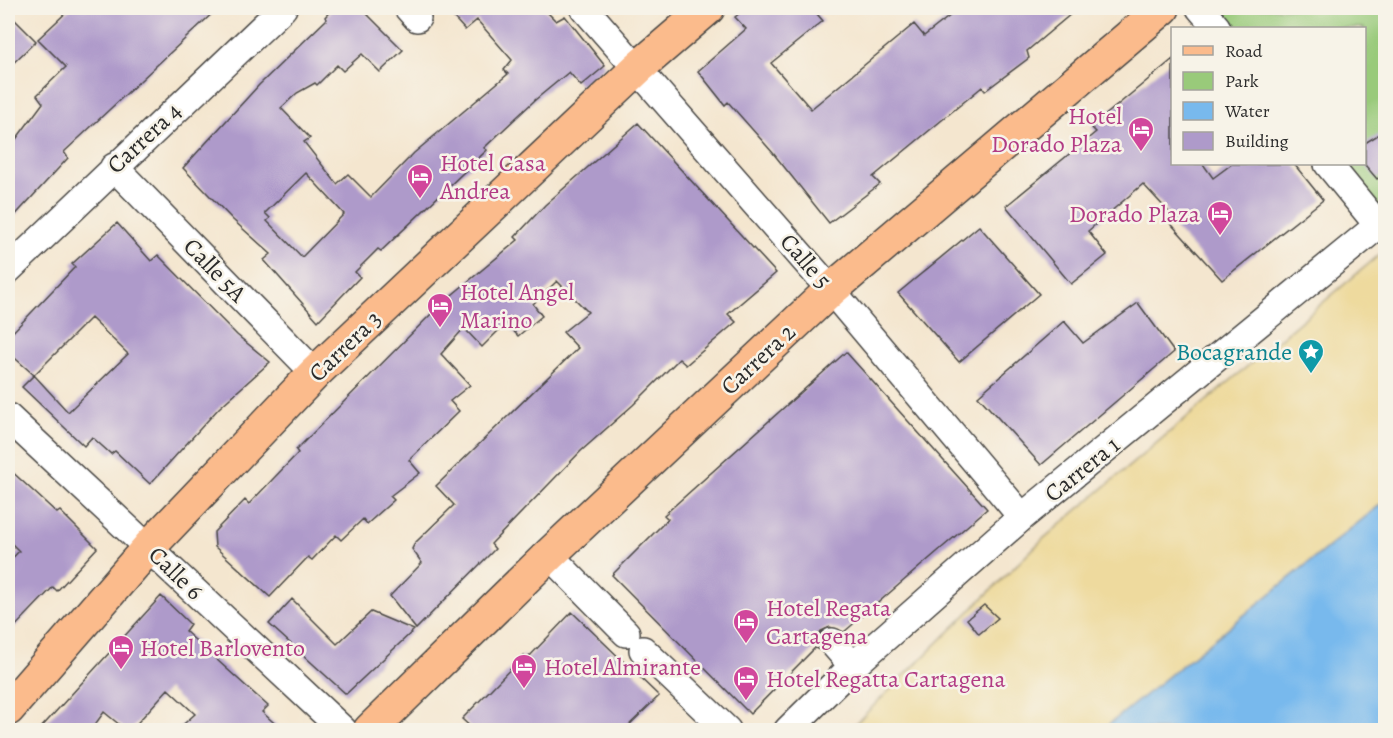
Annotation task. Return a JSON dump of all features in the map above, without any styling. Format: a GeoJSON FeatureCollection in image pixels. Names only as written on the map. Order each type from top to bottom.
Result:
{"type":"FeatureCollection","features":[{"type":"Feature","properties":{"kind":"main road","name":"Carrera 3"},"geometry":{"type":"LineString","coordinates":[[11,697],[149,547],[315,373],[638,68],[708,8]]}},
{"type":"Feature","properties":{"kind":"main road","name":"Carrera 2"},"geometry":{"type":"LineString","coordinates":[[370,730],[549,555],[831,290],[1163,8]]}},
{"type":"Feature","properties":{"kind":"street","name":"Carrera 4"},"geometry":{"type":"LineString","coordinates":[[11,259],[114,167],[283,8]]}},
{"type":"Feature","properties":{"kind":"street","name":"Calle 5"},"geometry":{"type":"LineString","coordinates":[[585,8],[831,290],[1023,518]]}},
{"type":"Feature","properties":{"kind":"street"},"geometry":{"type":"LineString","coordinates":[[1200,8],[1216,27]]}},
{"type":"Feature","properties":{"kind":"street"},"geometry":{"type":"LineString","coordinates":[[1329,165],[1382,222]]}},
{"type":"Feature","properties":{"kind":"street","name":"Calle 5A"},"geometry":{"type":"LineString","coordinates":[[114,167],[315,373]]}},
{"type":"Feature","properties":{"kind":"street","name":"Carrera 1"},"geometry":{"type":"LineString","coordinates":[[788,730],[853,666],[1023,518],[1382,222]]}},
{"type":"Feature","properties":{"kind":"street","name":"Calle 6"},"geometry":{"type":"LineString","coordinates":[[8,417],[343,730]]}},
{"type":"Feature","properties":{"kind":"street"},"geometry":{"type":"LineString","coordinates":[[549,555],[727,730]]}},
{"type":"Feature","properties":{"kind":"street"},"geometry":{"type":"LineString","coordinates":[[832,642],[853,666]]}},
{"type":"Feature","properties":{"kind":"green space"},"geometry":{"type":"Polygon","coordinates":[[[1217,8],[1385,8],[1385,202],[1380,207],[1346,165],[1366,165],[1366,27],[1233,27],[1217,8]]]}},
{"type":"Feature","properties":{"kind":"sand","name":"Bocagrande"},"geometry":{"type":"Polygon","coordinates":[[[1385,250],[1385,501],[1102,730],[849,730],[1043,539],[1385,250]]]}},
{"type":"Feature","properties":{"kind":"water"},"geometry":{"type":"Polygon","coordinates":[[[1385,501],[1385,730],[1102,730],[1385,501]]]}},
{"type":"Feature","properties":{"kind":"building"},"geometry":{"type":"Polygon","coordinates":[[[71,8],[218,8],[64,152],[68,158],[8,223],[8,150],[43,103],[37,95],[66,67],[38,39],[71,8]]]}},
{"type":"Feature","properties":{"kind":"building"},"geometry":{"type":"Polygon","coordinates":[[[333,8],[361,8],[403,50],[380,72],[362,54],[343,71],[337,65],[317,85],[315,83],[297,93],[281,108],[310,138],[304,142],[337,184],[348,174],[371,197],[414,153],[508,74],[504,70],[512,60],[477,20],[465,30],[445,8],[543,8],[556,21],[565,16],[605,66],[581,86],[569,72],[535,100],[484,148],[487,150],[381,251],[378,249],[355,272],[360,277],[318,321],[264,260],[271,254],[233,220],[183,168],[259,85],[327,19],[325,17],[333,8]],[[306,173],[265,213],[270,218],[267,221],[302,257],[344,214],[306,173]]]}},
{"type":"Feature","properties":{"kind":"building"},"geometry":{"type":"Polygon","coordinates":[[[746,8],[812,8],[823,21],[771,63],[811,109],[914,24],[924,36],[960,8],[1078,8],[1027,51],[1029,58],[985,91],[982,87],[873,177],[880,184],[829,223],[773,153],[728,102],[725,105],[698,71],[746,29],[735,17],[746,8]]]}},
{"type":"Feature","properties":{"kind":"building"},"geometry":{"type":"Polygon","coordinates":[[[8,13],[36,41],[8,68],[8,13]]]}},
{"type":"Feature","properties":{"kind":"building"},"geometry":{"type":"Polygon","coordinates":[[[1171,61],[1171,165],[1204,165],[1213,178],[1231,165],[1295,165],[1323,200],[1222,280],[1163,215],[1168,211],[1143,184],[1088,231],[1107,255],[1071,284],[1006,206],[1096,132],[1091,127],[1171,61]]]}},
{"type":"Feature","properties":{"kind":"building"},"geometry":{"type":"Polygon","coordinates":[[[638,123],[776,273],[728,314],[736,322],[686,365],[679,359],[633,405],[581,451],[491,544],[495,549],[416,629],[390,596],[422,563],[412,549],[415,543],[454,505],[436,486],[578,348],[563,332],[588,312],[557,281],[533,304],[542,316],[518,336],[506,323],[482,347],[464,328],[441,354],[470,385],[450,401],[459,411],[409,460],[420,473],[390,496],[394,500],[367,524],[363,519],[341,540],[336,535],[312,560],[308,557],[270,597],[215,547],[214,532],[245,500],[249,504],[298,453],[296,450],[441,304],[518,240],[515,237],[545,205],[638,123]]]}},
{"type":"Feature","properties":{"kind":"building"},"geometry":{"type":"Polygon","coordinates":[[[1386,130],[1386,173],[1377,179],[1365,165],[1366,142],[1386,130]]]}},
{"type":"Feature","properties":{"kind":"building"},"geometry":{"type":"Polygon","coordinates":[[[117,223],[151,261],[158,255],[237,335],[270,362],[219,408],[150,484],[115,451],[111,454],[92,437],[84,446],[22,387],[34,375],[8,352],[8,337],[75,267],[72,264],[117,223]],[[91,318],[34,375],[68,412],[128,354],[91,318]]]}},
{"type":"Feature","properties":{"kind":"building"},"geometry":{"type":"Polygon","coordinates":[[[979,226],[1039,294],[959,362],[898,293],[979,226]]]}},
{"type":"Feature","properties":{"kind":"building"},"geometry":{"type":"Polygon","coordinates":[[[1138,303],[1174,352],[1041,465],[978,396],[1064,321],[1083,343],[1138,303]]]}},
{"type":"Feature","properties":{"kind":"building"},"geometry":{"type":"Polygon","coordinates":[[[846,352],[987,509],[844,632],[830,627],[821,631],[817,638],[819,650],[815,648],[750,714],[612,575],[668,519],[664,515],[846,352]]]}},
{"type":"Feature","properties":{"kind":"building"},"geometry":{"type":"Polygon","coordinates":[[[8,468],[57,513],[60,511],[97,548],[57,591],[53,587],[8,634],[8,563],[19,551],[8,540],[8,468]]]}},
{"type":"Feature","properties":{"kind":"building"},"geometry":{"type":"Polygon","coordinates":[[[161,596],[190,624],[185,631],[268,706],[262,712],[282,730],[177,730],[195,714],[168,689],[131,730],[126,730],[104,712],[91,730],[39,730],[161,596]]]}},
{"type":"Feature","properties":{"kind":"building"},"geometry":{"type":"Polygon","coordinates":[[[292,599],[337,644],[371,612],[414,630],[346,694],[269,624],[292,599]]]}},
{"type":"Feature","properties":{"kind":"building"},"geometry":{"type":"Polygon","coordinates":[[[984,605],[998,618],[979,634],[967,619],[984,605]]]}},
{"type":"Feature","properties":{"kind":"building"},"geometry":{"type":"Polygon","coordinates":[[[572,612],[659,696],[624,730],[474,730],[462,719],[524,655],[526,660],[572,612]]]}},
{"type":"Feature","properties":{"kind":"place","name":"Hotel Dorado Plaza"},"geometry":{"type":"Point","coordinates":[1141,153]}},
{"type":"Feature","properties":{"kind":"place","name":"Hotel Casa Andrea"},"geometry":{"type":"Point","coordinates":[420,200]}},
{"type":"Feature","properties":{"kind":"place","name":"Dorado Plaza"},"geometry":{"type":"Point","coordinates":[1220,237]}},
{"type":"Feature","properties":{"kind":"place","name":"Hotel Angel Marino"},"geometry":{"type":"Point","coordinates":[440,329]}},
{"type":"Feature","properties":{"kind":"place","name":"Bocagrande"},"geometry":{"type":"Point","coordinates":[1311,375]}},
{"type":"Feature","properties":{"kind":"place","name":"Hotel Regata Cartagena"},"geometry":{"type":"Point","coordinates":[746,645]}},
{"type":"Feature","properties":{"kind":"place","name":"Hotel Barlovento"},"geometry":{"type":"Point","coordinates":[121,671]}},
{"type":"Feature","properties":{"kind":"place","name":"Hotel Almirante"},"geometry":{"type":"Point","coordinates":[524,690]}},
{"type":"Feature","properties":{"kind":"place","name":"Hotel Regatta Cartagena"},"geometry":{"type":"Point","coordinates":[746,702]}}]}
